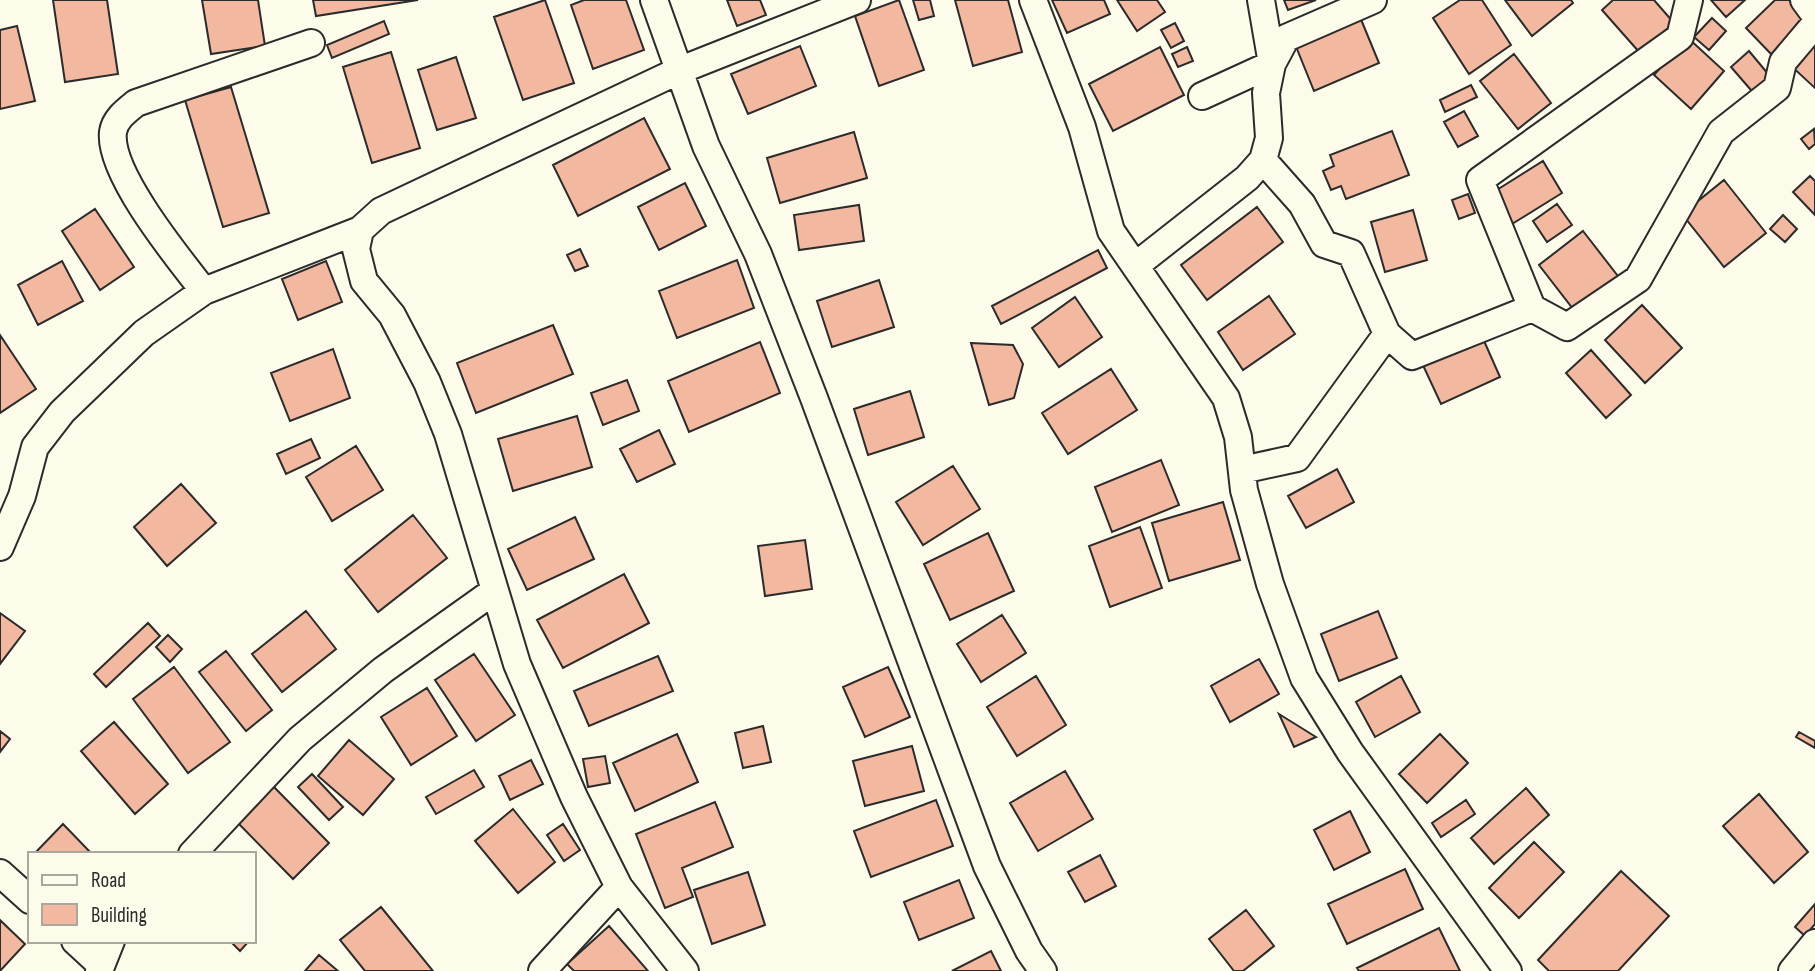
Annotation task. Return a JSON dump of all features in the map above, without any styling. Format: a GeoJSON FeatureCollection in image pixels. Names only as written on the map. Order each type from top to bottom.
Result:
{"type":"FeatureCollection","features":[{"type":"Feature","properties":{"kind":"street"},"geometry":{"type":"LineString","coordinates":[[654,0],[706,146],[758,254],[805,374],[987,866],[1029,951],[1043,971]]}},
{"type":"Feature","properties":{"kind":"street"},"geometry":{"type":"LineString","coordinates":[[0,547],[22,496],[35,447],[62,412],[144,333],[204,291],[360,230],[382,211],[678,71],[857,0]]}},
{"type":"Feature","properties":{"kind":"street"},"geometry":{"type":"LineString","coordinates":[[1033,0],[1082,127],[1111,231],[1226,398],[1238,437],[1242,470],[1270,584],[1304,678],[1357,763],[1508,971]]}},
{"type":"Feature","properties":{"kind":"street"},"geometry":{"type":"LineString","coordinates":[[1261,0],[1272,64]]}},
{"type":"Feature","properties":{"kind":"street"},"geometry":{"type":"LineString","coordinates":[[1135,266],[1247,178],[1263,160],[1269,138],[1266,93],[1272,64],[1286,37],[1373,0]]}},
{"type":"Feature","properties":{"kind":"street"},"geometry":{"type":"LineString","coordinates":[[1689,0],[1680,37],[1480,180],[1532,308],[1567,327],[1638,279],[1721,132],[1777,88],[1783,62],[1815,24]]}},
{"type":"Feature","properties":{"kind":"street"},"geometry":{"type":"LineString","coordinates":[[1804,0],[1815,15]]}},
{"type":"Feature","properties":{"kind":"street"},"geometry":{"type":"LineString","coordinates":[[204,291],[143,207],[118,162],[113,148],[113,130],[121,115],[136,103],[311,43]]}},
{"type":"Feature","properties":{"kind":"street"},"geometry":{"type":"LineString","coordinates":[[1202,96],[1272,64]]}},
{"type":"Feature","properties":{"kind":"street"},"geometry":{"type":"LineString","coordinates":[[1263,160],[1302,204],[1324,244],[1351,253],[1387,334],[1412,356],[1532,308]]}},
{"type":"Feature","properties":{"kind":"street"},"geometry":{"type":"LineString","coordinates":[[360,230],[356,249],[364,281],[392,315],[427,382],[448,434],[517,664],[574,797],[619,887],[685,971]]}},
{"type":"Feature","properties":{"kind":"street"},"geometry":{"type":"LineString","coordinates":[[1242,470],[1297,458],[1387,334]]}},
{"type":"Feature","properties":{"kind":"street"},"geometry":{"type":"LineString","coordinates":[[194,852],[300,739],[383,670],[494,591]]}},
{"type":"Feature","properties":{"kind":"street"},"geometry":{"type":"LineString","coordinates":[[0,873],[28,898]]}},
{"type":"Feature","properties":{"kind":"street"},"geometry":{"type":"LineString","coordinates":[[542,971],[619,887]]}},
{"type":"Feature","properties":{"kind":"street"},"geometry":{"type":"LineString","coordinates":[[78,943],[104,959]]}},
{"type":"Feature","properties":{"kind":"street"},"geometry":{"type":"LineString","coordinates":[[1792,971],[1815,943]]}},
{"type":"Feature","properties":{"kind":"building"},"geometry":{"type":"Polygon","coordinates":[[[53,0],[107,0],[118,74],[65,82],[53,0]]]}},
{"type":"Feature","properties":{"kind":"building"},"geometry":{"type":"Polygon","coordinates":[[[202,0],[258,0],[265,46],[211,54],[202,0]]]}},
{"type":"Feature","properties":{"kind":"building"},"geometry":{"type":"Polygon","coordinates":[[[313,0],[418,0],[316,16],[313,0]]]}},
{"type":"Feature","properties":{"kind":"building"},"geometry":{"type":"Polygon","coordinates":[[[545,0],[574,83],[523,100],[494,17],[545,0]]]}},
{"type":"Feature","properties":{"kind":"building"},"geometry":{"type":"Polygon","coordinates":[[[584,0],[626,0],[644,50],[593,69],[571,5],[584,0]]]}},
{"type":"Feature","properties":{"kind":"building"},"geometry":{"type":"Polygon","coordinates":[[[727,0],[760,0],[766,15],[737,26],[727,0]]]}},
{"type":"Feature","properties":{"kind":"building"},"geometry":{"type":"Polygon","coordinates":[[[899,0],[924,70],[879,86],[855,16],[899,0]]]}},
{"type":"Feature","properties":{"kind":"building"},"geometry":{"type":"Polygon","coordinates":[[[913,0],[930,0],[934,16],[919,20],[913,0]]]}},
{"type":"Feature","properties":{"kind":"building"},"geometry":{"type":"Polygon","coordinates":[[[955,0],[1008,0],[1022,52],[973,66],[955,0]]]}},
{"type":"Feature","properties":{"kind":"building"},"geometry":{"type":"Polygon","coordinates":[[[1052,0],[1104,0],[1110,14],[1067,33],[1052,0]]]}},
{"type":"Feature","properties":{"kind":"building"},"geometry":{"type":"Polygon","coordinates":[[[1117,0],[1157,0],[1165,12],[1137,31],[1117,0]]]}},
{"type":"Feature","properties":{"kind":"building"},"geometry":{"type":"Polygon","coordinates":[[[1284,0],[1316,0],[1288,10],[1284,0]]]}},
{"type":"Feature","properties":{"kind":"building"},"geometry":{"type":"Polygon","coordinates":[[[1460,0],[1482,0],[1511,45],[1469,74],[1433,18],[1460,0]]]}},
{"type":"Feature","properties":{"kind":"building"},"geometry":{"type":"Polygon","coordinates":[[[1505,0],[1571,0],[1573,3],[1532,36],[1505,0]]]}},
{"type":"Feature","properties":{"kind":"building"},"geometry":{"type":"Polygon","coordinates":[[[1613,0],[1654,0],[1674,23],[1640,53],[1602,10],[1613,0]]]}},
{"type":"Feature","properties":{"kind":"building"},"geometry":{"type":"Polygon","coordinates":[[[1711,0],[1745,0],[1726,17],[1711,0]]]}},
{"type":"Feature","properties":{"kind":"building"},"geometry":{"type":"Polygon","coordinates":[[[1775,0],[1789,0],[1808,20],[1772,55],[1746,28],[1775,0]]]}},
{"type":"Feature","properties":{"kind":"building"},"geometry":{"type":"Polygon","coordinates":[[[1360,17],[1379,63],[1314,91],[1295,44],[1360,17]]]}},
{"type":"Feature","properties":{"kind":"building"},"geometry":{"type":"Polygon","coordinates":[[[1712,18],[1726,31],[1709,50],[1694,37],[1712,18]]]}},
{"type":"Feature","properties":{"kind":"building"},"geometry":{"type":"Polygon","coordinates":[[[384,21],[389,34],[332,58],[327,45],[384,21]]]}},
{"type":"Feature","properties":{"kind":"building"},"geometry":{"type":"Polygon","coordinates":[[[1175,23],[1184,41],[1171,48],[1161,30],[1175,23]]]}},
{"type":"Feature","properties":{"kind":"building"},"geometry":{"type":"Polygon","coordinates":[[[17,26],[35,101],[0,109],[0,30],[17,26]]]}},
{"type":"Feature","properties":{"kind":"building"},"geometry":{"type":"Polygon","coordinates":[[[1815,35],[1815,88],[1789,64],[1815,35]]]}},
{"type":"Feature","properties":{"kind":"building"},"geometry":{"type":"Polygon","coordinates":[[[1687,37],[1724,71],[1691,109],[1654,75],[1687,37]]]}},
{"type":"Feature","properties":{"kind":"building"},"geometry":{"type":"Polygon","coordinates":[[[800,46],[816,86],[748,114],[731,74],[800,46]]]}},
{"type":"Feature","properties":{"kind":"building"},"geometry":{"type":"Polygon","coordinates":[[[1160,47],[1184,95],[1113,131],[1089,84],[1160,47]]]}},
{"type":"Feature","properties":{"kind":"building"},"geometry":{"type":"Polygon","coordinates":[[[1187,47],[1193,61],[1178,67],[1172,54],[1187,47]]]}},
{"type":"Feature","properties":{"kind":"building"},"geometry":{"type":"Polygon","coordinates":[[[1749,51],[1774,81],[1757,97],[1731,67],[1749,51]]]}},
{"type":"Feature","properties":{"kind":"building"},"geometry":{"type":"Polygon","coordinates":[[[391,52],[420,148],[372,163],[343,67],[391,52]]]}},
{"type":"Feature","properties":{"kind":"building"},"geometry":{"type":"Polygon","coordinates":[[[1514,54],[1551,103],[1518,129],[1480,81],[1514,54]]]}},
{"type":"Feature","properties":{"kind":"building"},"geometry":{"type":"Polygon","coordinates":[[[456,57],[476,118],[437,130],[418,70],[456,57]]]}},
{"type":"Feature","properties":{"kind":"building"},"geometry":{"type":"Polygon","coordinates":[[[1471,85],[1477,97],[1445,112],[1440,100],[1471,85]]]}},
{"type":"Feature","properties":{"kind":"building"},"geometry":{"type":"Polygon","coordinates":[[[231,87],[269,213],[223,227],[185,100],[231,87]]]}},
{"type":"Feature","properties":{"kind":"building"},"geometry":{"type":"Polygon","coordinates":[[[1464,111],[1478,136],[1458,147],[1444,122],[1464,111]]]}},
{"type":"Feature","properties":{"kind":"building"},"geometry":{"type":"Polygon","coordinates":[[[644,118],[670,169],[578,216],[553,165],[644,118]]]}},
{"type":"Feature","properties":{"kind":"building"},"geometry":{"type":"Polygon","coordinates":[[[1814,129],[1815,144],[1809,149],[1801,139],[1814,129]]]}},
{"type":"Feature","properties":{"kind":"building"},"geometry":{"type":"Polygon","coordinates":[[[1392,131],[1409,175],[1346,199],[1341,186],[1331,190],[1323,171],[1334,166],[1330,155],[1392,131]]]}},
{"type":"Feature","properties":{"kind":"building"},"geometry":{"type":"Polygon","coordinates":[[[854,132],[867,178],[780,203],[767,158],[854,132]]]}},
{"type":"Feature","properties":{"kind":"building"},"geometry":{"type":"Polygon","coordinates":[[[1543,161],[1562,193],[1512,224],[1492,193],[1543,161]]]}},
{"type":"Feature","properties":{"kind":"building"},"geometry":{"type":"Polygon","coordinates":[[[1810,176],[1815,181],[1815,215],[1793,192],[1810,176]]]}},
{"type":"Feature","properties":{"kind":"building"},"geometry":{"type":"Polygon","coordinates":[[[1724,180],[1766,233],[1724,267],[1682,214],[1724,180]]]}},
{"type":"Feature","properties":{"kind":"building"},"geometry":{"type":"Polygon","coordinates":[[[685,183],[706,226],[659,250],[638,207],[685,183]]]}},
{"type":"Feature","properties":{"kind":"building"},"geometry":{"type":"Polygon","coordinates":[[[1468,194],[1475,213],[1459,219],[1452,200],[1468,194]]]}},
{"type":"Feature","properties":{"kind":"building"},"geometry":{"type":"Polygon","coordinates":[[[1557,204],[1572,225],[1547,242],[1533,221],[1557,204]]]}},
{"type":"Feature","properties":{"kind":"building"},"geometry":{"type":"Polygon","coordinates":[[[859,205],[864,241],[799,250],[794,215],[859,205]]]}},
{"type":"Feature","properties":{"kind":"building"},"geometry":{"type":"Polygon","coordinates":[[[1257,207],[1283,242],[1207,300],[1181,265],[1257,207]]]}},
{"type":"Feature","properties":{"kind":"building"},"geometry":{"type":"Polygon","coordinates":[[[95,209],[134,267],[100,290],[62,231],[95,209]]]}},
{"type":"Feature","properties":{"kind":"building"},"geometry":{"type":"Polygon","coordinates":[[[1413,210],[1427,260],[1385,272],[1371,222],[1413,210]]]}},
{"type":"Feature","properties":{"kind":"building"},"geometry":{"type":"Polygon","coordinates":[[[1783,215],[1797,229],[1785,242],[1770,229],[1783,215]]]}},
{"type":"Feature","properties":{"kind":"building"},"geometry":{"type":"Polygon","coordinates":[[[1583,231],[1621,280],[1577,314],[1539,265],[1583,231]]]}},
{"type":"Feature","properties":{"kind":"building"},"geometry":{"type":"Polygon","coordinates":[[[580,249],[588,266],[575,271],[567,255],[580,249]]]}},
{"type":"Feature","properties":{"kind":"building"},"geometry":{"type":"Polygon","coordinates":[[[1098,250],[1107,268],[1001,324],[992,306],[1098,250]]]}},
{"type":"Feature","properties":{"kind":"building"},"geometry":{"type":"Polygon","coordinates":[[[737,260],[754,308],[677,338],[659,291],[737,260]]]}},
{"type":"Feature","properties":{"kind":"building"},"geometry":{"type":"Polygon","coordinates":[[[62,261],[83,301],[38,325],[18,285],[62,261]]]}},
{"type":"Feature","properties":{"kind":"building"},"geometry":{"type":"Polygon","coordinates":[[[326,261],[342,302],[298,320],[282,279],[326,261]]]}},
{"type":"Feature","properties":{"kind":"building"},"geometry":{"type":"Polygon","coordinates":[[[879,280],[894,327],[832,347],[817,301],[879,280]]]}},
{"type":"Feature","properties":{"kind":"building"},"geometry":{"type":"Polygon","coordinates":[[[1269,296],[1295,334],[1243,370],[1218,332],[1269,296]]]}},
{"type":"Feature","properties":{"kind":"building"},"geometry":{"type":"Polygon","coordinates":[[[1075,297],[1102,337],[1059,367],[1032,328],[1075,297]]]}},
{"type":"Feature","properties":{"kind":"building"},"geometry":{"type":"Polygon","coordinates":[[[1642,305],[1682,348],[1645,383],[1605,340],[1642,305]]]}},
{"type":"Feature","properties":{"kind":"building"},"geometry":{"type":"Polygon","coordinates":[[[553,325],[573,374],[476,413],[457,363],[553,325]]]}},
{"type":"Feature","properties":{"kind":"building"},"geometry":{"type":"Polygon","coordinates":[[[1481,334],[1500,377],[1441,404],[1421,361],[1481,334]]]}},
{"type":"Feature","properties":{"kind":"building"},"geometry":{"type":"Polygon","coordinates":[[[0,335],[36,389],[0,413],[0,335]]]}},
{"type":"Feature","properties":{"kind":"building"},"geometry":{"type":"Polygon","coordinates":[[[760,342],[780,393],[689,432],[668,381],[760,342]]]}},
{"type":"Feature","properties":{"kind":"building"},"geometry":{"type":"Polygon","coordinates":[[[971,343],[1013,345],[1023,364],[1014,398],[989,405],[971,343]]]}},
{"type":"Feature","properties":{"kind":"building"},"geometry":{"type":"Polygon","coordinates":[[[333,349],[350,398],[290,421],[271,373],[333,349]]]}},
{"type":"Feature","properties":{"kind":"building"},"geometry":{"type":"Polygon","coordinates":[[[1591,350],[1631,395],[1606,418],[1566,373],[1591,350]]]}},
{"type":"Feature","properties":{"kind":"building"},"geometry":{"type":"Polygon","coordinates":[[[1111,369],[1137,410],[1068,454],[1042,413],[1111,369]]]}},
{"type":"Feature","properties":{"kind":"building"},"geometry":{"type":"Polygon","coordinates":[[[627,380],[639,411],[603,425],[591,393],[627,380]]]}},
{"type":"Feature","properties":{"kind":"building"},"geometry":{"type":"Polygon","coordinates":[[[910,391],[924,437],[868,455],[854,409],[910,391]]]}},
{"type":"Feature","properties":{"kind":"building"},"geometry":{"type":"Polygon","coordinates":[[[577,416],[592,467],[513,491],[498,439],[577,416]]]}},
{"type":"Feature","properties":{"kind":"building"},"geometry":{"type":"Polygon","coordinates":[[[659,430],[675,464],[637,482],[620,449],[659,430]]]}},
{"type":"Feature","properties":{"kind":"building"},"geometry":{"type":"Polygon","coordinates":[[[311,439],[320,458],[286,474],[277,454],[311,439]]]}},
{"type":"Feature","properties":{"kind":"building"},"geometry":{"type":"Polygon","coordinates":[[[356,446],[383,490],[332,521],[306,477],[356,446]]]}},
{"type":"Feature","properties":{"kind":"building"},"geometry":{"type":"Polygon","coordinates":[[[1161,460],[1179,505],[1112,532],[1095,487],[1161,460]]]}},
{"type":"Feature","properties":{"kind":"building"},"geometry":{"type":"Polygon","coordinates":[[[953,466],[980,509],[923,545],[896,502],[953,466]]]}},
{"type":"Feature","properties":{"kind":"building"},"geometry":{"type":"Polygon","coordinates":[[[1337,469],[1354,502],[1306,528],[1288,496],[1337,469]]]}},
{"type":"Feature","properties":{"kind":"building"},"geometry":{"type":"Polygon","coordinates":[[[181,484],[216,523],[167,566],[134,527],[181,484]]]}},
{"type":"Feature","properties":{"kind":"building"},"geometry":{"type":"Polygon","coordinates":[[[1223,502],[1240,560],[1169,581],[1152,523],[1223,502]]]}},
{"type":"Feature","properties":{"kind":"building"},"geometry":{"type":"Polygon","coordinates":[[[413,515],[447,558],[378,612],[345,570],[413,515]]]}},
{"type":"Feature","properties":{"kind":"building"},"geometry":{"type":"Polygon","coordinates":[[[575,517],[594,559],[527,590],[508,549],[575,517]]]}},
{"type":"Feature","properties":{"kind":"building"},"geometry":{"type":"Polygon","coordinates":[[[1140,527],[1162,588],[1110,607],[1089,546],[1140,527]]]}},
{"type":"Feature","properties":{"kind":"building"},"geometry":{"type":"Polygon","coordinates":[[[988,533],[1014,591],[950,620],[924,564],[988,533]]]}},
{"type":"Feature","properties":{"kind":"building"},"geometry":{"type":"Polygon","coordinates":[[[805,540],[812,589],[765,596],[758,546],[805,540]]]}},
{"type":"Feature","properties":{"kind":"building"},"geometry":{"type":"Polygon","coordinates":[[[624,574],[649,623],[563,668],[537,620],[624,574]]]}},
{"type":"Feature","properties":{"kind":"building"},"geometry":{"type":"Polygon","coordinates":[[[306,611],[336,649],[282,692],[252,654],[306,611]]]}},
{"type":"Feature","properties":{"kind":"building"},"geometry":{"type":"Polygon","coordinates":[[[1378,611],[1397,658],[1339,681],[1321,634],[1378,611]]]}},
{"type":"Feature","properties":{"kind":"building"},"geometry":{"type":"Polygon","coordinates":[[[0,613],[25,631],[0,664],[0,613]]]}},
{"type":"Feature","properties":{"kind":"building"},"geometry":{"type":"Polygon","coordinates":[[[1002,615],[1026,653],[981,682],[957,644],[1002,615]]]}},
{"type":"Feature","properties":{"kind":"building"},"geometry":{"type":"Polygon","coordinates":[[[148,623],[160,636],[106,687],[94,674],[148,623]]]}},
{"type":"Feature","properties":{"kind":"building"},"geometry":{"type":"Polygon","coordinates":[[[168,635],[182,649],[170,662],[156,647],[168,635]]]}},
{"type":"Feature","properties":{"kind":"building"},"geometry":{"type":"Polygon","coordinates":[[[226,651],[272,710],[246,731],[199,672],[226,651]]]}},
{"type":"Feature","properties":{"kind":"building"},"geometry":{"type":"Polygon","coordinates":[[[474,654],[515,715],[476,741],[435,680],[474,654]]]}},
{"type":"Feature","properties":{"kind":"building"},"geometry":{"type":"Polygon","coordinates":[[[658,656],[673,691],[589,726],[574,691],[658,656]]]}},
{"type":"Feature","properties":{"kind":"building"},"geometry":{"type":"Polygon","coordinates":[[[1259,659],[1279,694],[1230,722],[1211,686],[1259,659]]]}},
{"type":"Feature","properties":{"kind":"building"},"geometry":{"type":"Polygon","coordinates":[[[174,667],[230,742],[188,773],[133,699],[174,667]]]}},
{"type":"Feature","properties":{"kind":"building"},"geometry":{"type":"Polygon","coordinates":[[[888,667],[910,717],[865,737],[843,687],[888,667]]]}},
{"type":"Feature","properties":{"kind":"building"},"geometry":{"type":"Polygon","coordinates":[[[1036,676],[1066,725],[1017,756],[987,707],[1036,676]]]}},
{"type":"Feature","properties":{"kind":"building"},"geometry":{"type":"Polygon","coordinates":[[[1401,676],[1420,712],[1375,737],[1356,702],[1401,676]]]}},
{"type":"Feature","properties":{"kind":"building"},"geometry":{"type":"Polygon","coordinates":[[[427,688],[457,736],[411,765],[381,717],[427,688]]]}},
{"type":"Feature","properties":{"kind":"building"},"geometry":{"type":"Polygon","coordinates":[[[1279,714],[1316,737],[1294,747],[1279,714]]]}},
{"type":"Feature","properties":{"kind":"building"},"geometry":{"type":"Polygon","coordinates":[[[114,722],[168,784],[135,814],[81,751],[114,722]]]}},
{"type":"Feature","properties":{"kind":"building"},"geometry":{"type":"Polygon","coordinates":[[[763,726],[771,762],[743,768],[735,733],[763,726]]]}},
{"type":"Feature","properties":{"kind":"building"},"geometry":{"type":"Polygon","coordinates":[[[0,731],[10,739],[0,752],[0,731]]]}},
{"type":"Feature","properties":{"kind":"building"},"geometry":{"type":"Polygon","coordinates":[[[1799,732],[1815,741],[1815,748],[1796,737],[1799,732]]]}},
{"type":"Feature","properties":{"kind":"building"},"geometry":{"type":"Polygon","coordinates":[[[677,734],[698,782],[635,811],[613,763],[677,734]]]}},
{"type":"Feature","properties":{"kind":"building"},"geometry":{"type":"Polygon","coordinates":[[[1440,734],[1468,763],[1427,803],[1399,774],[1440,734]]]}},
{"type":"Feature","properties":{"kind":"building"},"geometry":{"type":"Polygon","coordinates":[[[349,740],[394,779],[363,815],[318,776],[349,740]]]}},
{"type":"Feature","properties":{"kind":"building"},"geometry":{"type":"Polygon","coordinates":[[[912,746],[924,791],[865,806],[853,761],[912,746]]]}},
{"type":"Feature","properties":{"kind":"building"},"geometry":{"type":"Polygon","coordinates":[[[605,756],[610,783],[588,787],[583,759],[605,756]]]}},
{"type":"Feature","properties":{"kind":"building"},"geometry":{"type":"Polygon","coordinates":[[[531,760],[543,784],[510,800],[499,776],[531,760]]]}},
{"type":"Feature","properties":{"kind":"building"},"geometry":{"type":"Polygon","coordinates":[[[474,770],[484,787],[436,814],[426,797],[474,770]]]}},
{"type":"Feature","properties":{"kind":"building"},"geometry":{"type":"Polygon","coordinates":[[[1065,771],[1093,819],[1038,851],[1010,803],[1065,771]]]}},
{"type":"Feature","properties":{"kind":"building"},"geometry":{"type":"Polygon","coordinates":[[[312,774],[343,807],[329,820],[298,787],[312,774]]]}},
{"type":"Feature","properties":{"kind":"building"},"geometry":{"type":"Polygon","coordinates":[[[273,786],[329,843],[293,879],[237,822],[273,786]]]}},
{"type":"Feature","properties":{"kind":"building"},"geometry":{"type":"Polygon","coordinates":[[[1526,788],[1549,815],[1494,864],[1471,838],[1526,788]]]}},
{"type":"Feature","properties":{"kind":"building"},"geometry":{"type":"Polygon","coordinates":[[[1759,794],[1808,852],[1774,883],[1723,826],[1759,794]]]}},
{"type":"Feature","properties":{"kind":"building"},"geometry":{"type":"Polygon","coordinates":[[[936,800],[953,846],[871,877],[854,831],[936,800]]]}},
{"type":"Feature","properties":{"kind":"building"},"geometry":{"type":"Polygon","coordinates":[[[1466,800],[1475,814],[1441,837],[1432,823],[1466,800]]]}},
{"type":"Feature","properties":{"kind":"building"},"geometry":{"type":"Polygon","coordinates":[[[715,802],[733,847],[682,868],[693,897],[665,908],[636,834],[715,802]]]}},
{"type":"Feature","properties":{"kind":"building"},"geometry":{"type":"Polygon","coordinates":[[[513,809],[555,862],[518,893],[475,841],[513,809]]]}},
{"type":"Feature","properties":{"kind":"building"},"geometry":{"type":"Polygon","coordinates":[[[1350,811],[1370,852],[1334,870],[1314,830],[1350,811]]]}},
{"type":"Feature","properties":{"kind":"building"},"geometry":{"type":"Polygon","coordinates":[[[63,824],[90,852],[36,852],[63,824]]]}},
{"type":"Feature","properties":{"kind":"building"},"geometry":{"type":"Polygon","coordinates":[[[563,824],[580,850],[564,861],[547,835],[563,824]]]}},
{"type":"Feature","properties":{"kind":"building"},"geometry":{"type":"Polygon","coordinates":[[[1534,842],[1564,872],[1519,918],[1489,888],[1534,842]]]}},
{"type":"Feature","properties":{"kind":"building"},"geometry":{"type":"Polygon","coordinates":[[[1100,855],[1116,886],[1085,902],[1068,872],[1100,855]]]}},
{"type":"Feature","properties":{"kind":"building"},"geometry":{"type":"Polygon","coordinates":[[[1405,869],[1423,909],[1347,944],[1328,904],[1405,869]]]}},
{"type":"Feature","properties":{"kind":"building"},"geometry":{"type":"Polygon","coordinates":[[[1621,871],[1669,916],[1618,971],[1549,971],[1538,960],[1621,871]]]}},
{"type":"Feature","properties":{"kind":"building"},"geometry":{"type":"Polygon","coordinates":[[[748,872],[765,925],[712,944],[694,890],[748,872]]]}},
{"type":"Feature","properties":{"kind":"building"},"geometry":{"type":"Polygon","coordinates":[[[959,880],[974,918],[919,940],[904,902],[959,880]]]}},
{"type":"Feature","properties":{"kind":"building"},"geometry":{"type":"Polygon","coordinates":[[[1815,904],[1815,924],[1805,936],[1795,927],[1815,904]]]}},
{"type":"Feature","properties":{"kind":"building"},"geometry":{"type":"Polygon","coordinates":[[[381,907],[433,971],[365,971],[340,940],[381,907]]]}},
{"type":"Feature","properties":{"kind":"building"},"geometry":{"type":"Polygon","coordinates":[[[1246,910],[1274,946],[1243,971],[1234,971],[1209,939],[1246,910]]]}},
{"type":"Feature","properties":{"kind":"building"},"geometry":{"type":"Polygon","coordinates":[[[0,920],[25,944],[0,971],[0,920]]]}},
{"type":"Feature","properties":{"kind":"building"},"geometry":{"type":"Polygon","coordinates":[[[609,926],[648,971],[574,971],[567,964],[609,926]]]}},
{"type":"Feature","properties":{"kind":"building"},"geometry":{"type":"Polygon","coordinates":[[[1439,928],[1460,971],[1359,971],[1357,968],[1439,928]]]}},
{"type":"Feature","properties":{"kind":"building"},"geometry":{"type":"Polygon","coordinates":[[[232,943],[247,943],[240,951],[232,943]]]}},
{"type":"Feature","properties":{"kind":"building"},"geometry":{"type":"Polygon","coordinates":[[[991,951],[1001,971],[952,971],[991,951]]]}},
{"type":"Feature","properties":{"kind":"building"},"geometry":{"type":"Polygon","coordinates":[[[319,955],[338,971],[305,971],[319,955]]]}}]}
